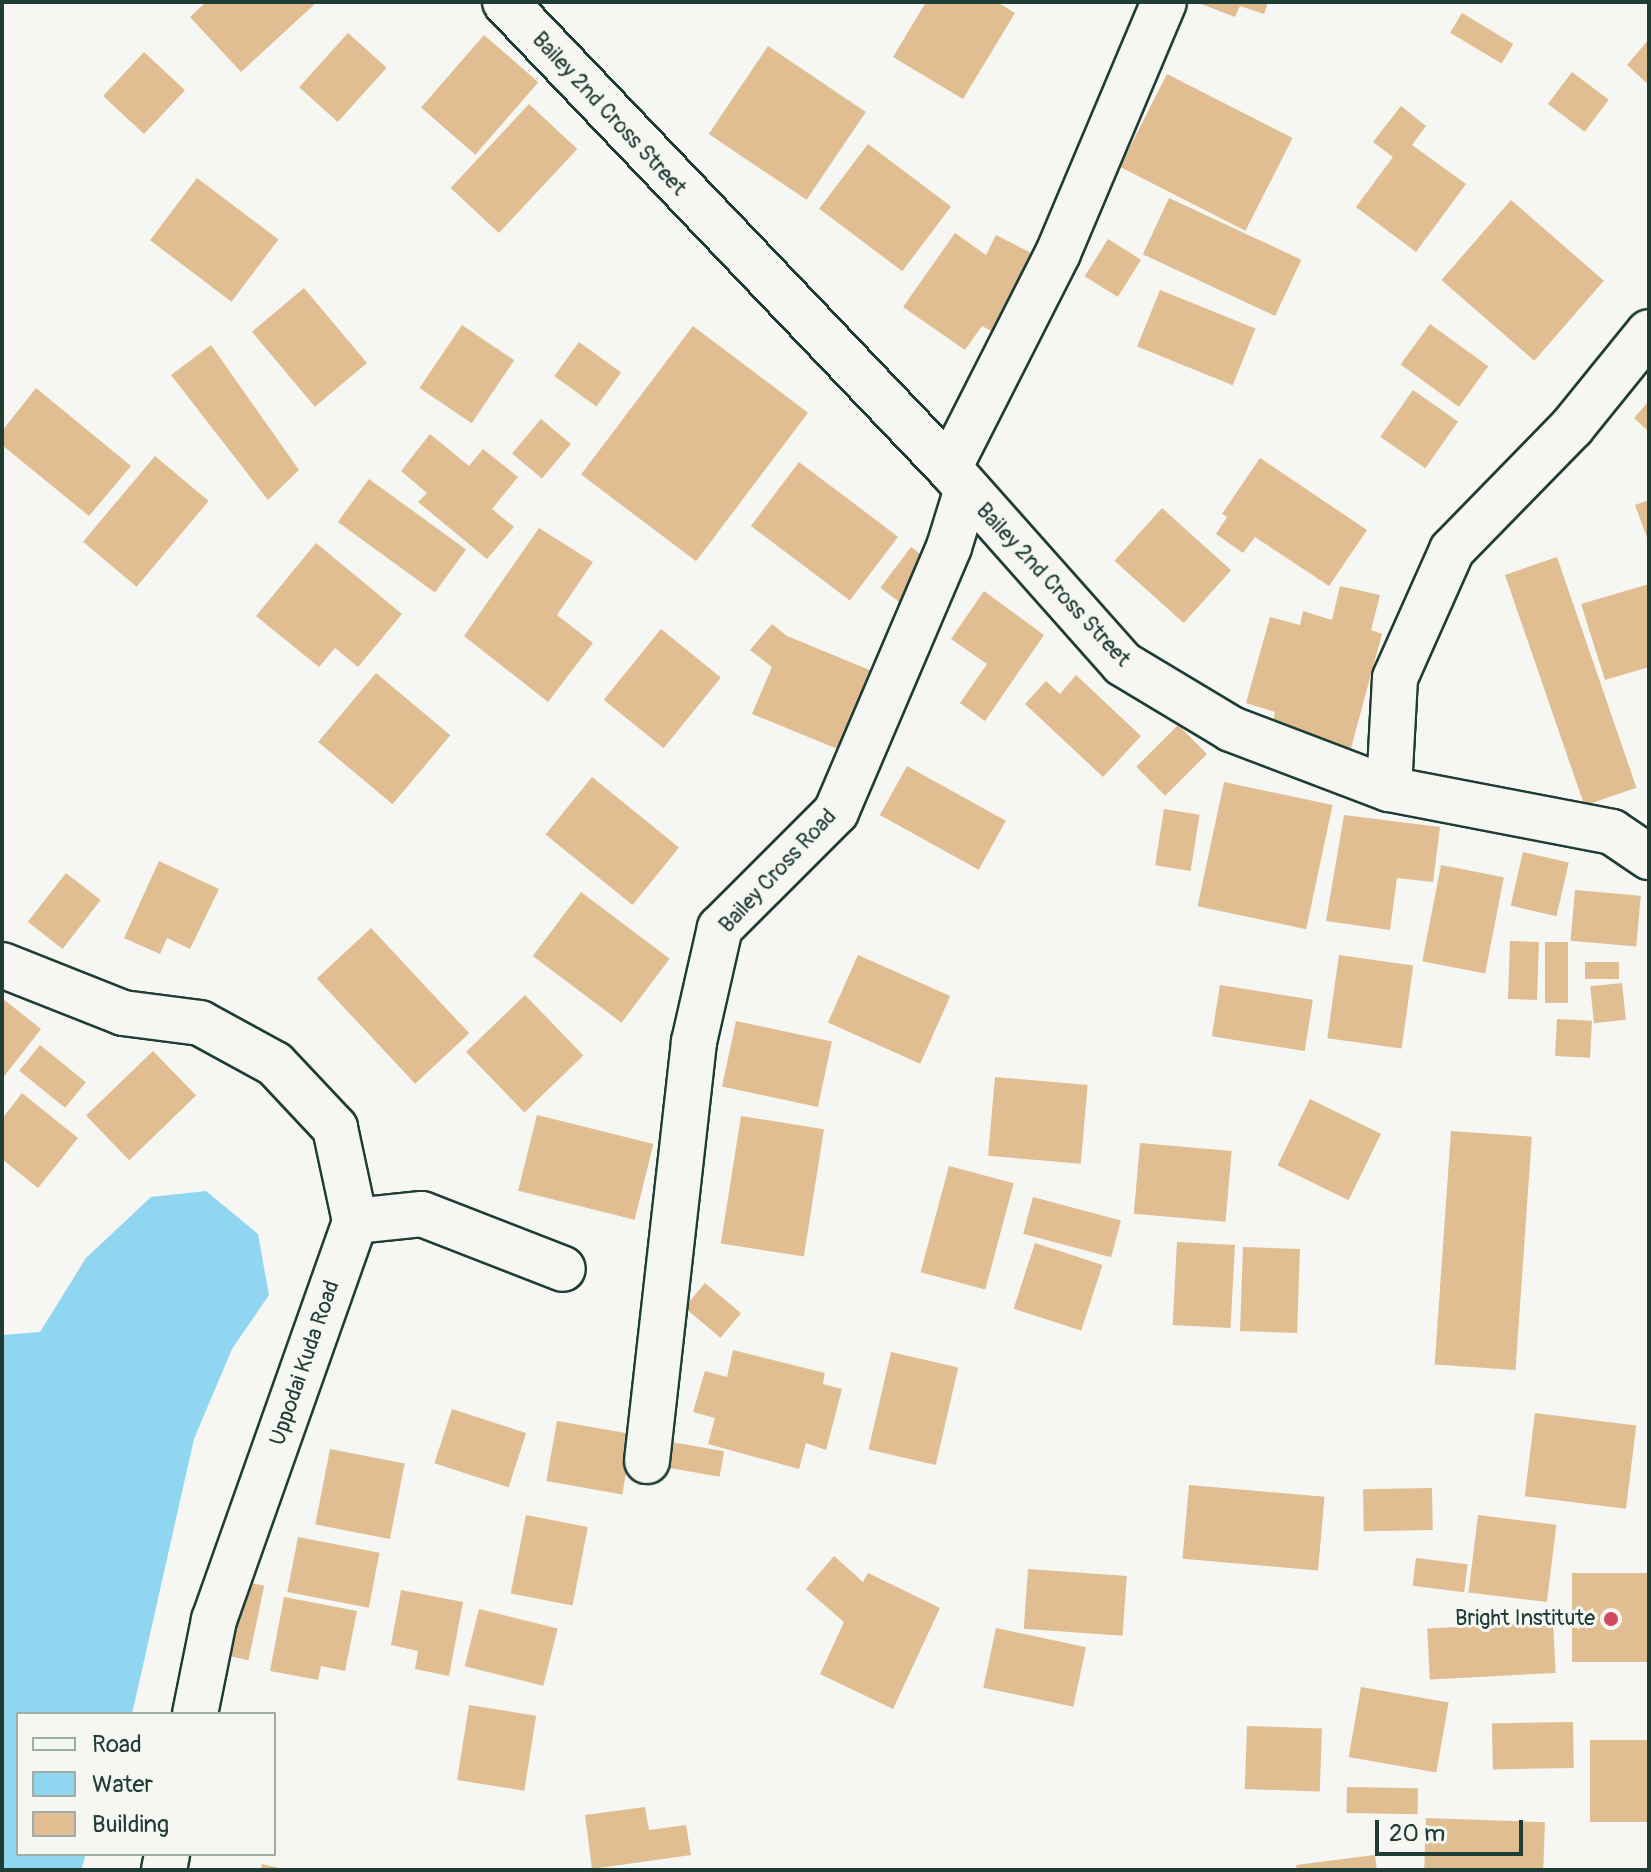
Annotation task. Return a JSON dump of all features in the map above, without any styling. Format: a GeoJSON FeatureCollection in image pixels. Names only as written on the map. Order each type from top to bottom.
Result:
{"type":"FeatureCollection","features":[{"type":"Feature","properties":{"kind":"street","name":"Bailey 2nd Cross Street"},"geometry":{"type":"LineString","coordinates":[[505,2],[957,480],[1123,664],[1231,729],[1389,789],[1612,832],[1649,857]]}},
{"type":"Feature","properties":{"kind":"street","name":"Bailey Cross Road"},"geometry":{"type":"LineString","coordinates":[[647,1461],[694,1042],[720,928],[836,812],[949,547],[957,480],[1058,253],[1164,2]]}},
{"type":"Feature","properties":{"kind":"street"},"geometry":{"type":"LineString","coordinates":[[1389,789],[1395,678],[1452,550],[1572,427],[1649,332]]}},
{"type":"Feature","properties":{"kind":"street"},"geometry":{"type":"LineString","coordinates":[[2,965],[123,1013],[200,1023],[275,1064],[335,1128],[355,1221],[422,1214],[563,1269]]}},
{"type":"Feature","properties":{"kind":"street","name":"Uppodai Kuda Road"},"geometry":{"type":"LineString","coordinates":[[195,1712],[214,1620],[355,1221]]}},
{"type":"Feature","properties":{"kind":"water"},"geometry":{"type":"Polygon","coordinates":[[[206,1191],[258,1234],[269,1295],[232,1349],[194,1439],[132,1712],[16,1712],[16,1856],[85,1856],[81,1870],[2,1870],[2,1335],[40,1332],[86,1258],[151,1197],[206,1191]]]}},
{"type":"Feature","properties":{"kind":"building"},"geometry":{"type":"Polygon","coordinates":[[[206,2],[317,2],[241,72],[190,17],[206,2]]]}},
{"type":"Feature","properties":{"kind":"building"},"geometry":{"type":"Polygon","coordinates":[[[926,2],[997,2],[1015,13],[963,99],[893,57],[926,2]]]}},
{"type":"Feature","properties":{"kind":"building"},"geometry":{"type":"Polygon","coordinates":[[[1196,2],[1268,2],[1264,14],[1240,6],[1235,17],[1196,2]]]}},
{"type":"Feature","properties":{"kind":"building"},"geometry":{"type":"Polygon","coordinates":[[[1462,13],[1513,44],[1502,64],[1450,33],[1462,13]]]}},
{"type":"Feature","properties":{"kind":"building"},"geometry":{"type":"Polygon","coordinates":[[[348,33],[387,68],[338,122],[299,87],[348,33]]]}},
{"type":"Feature","properties":{"kind":"building"},"geometry":{"type":"Polygon","coordinates":[[[484,35],[538,82],[475,155],[421,107],[484,35]]]}},
{"type":"Feature","properties":{"kind":"building"},"geometry":{"type":"Polygon","coordinates":[[[1649,39],[1649,85],[1627,65],[1649,39]]]}},
{"type":"Feature","properties":{"kind":"building"},"geometry":{"type":"Polygon","coordinates":[[[768,46],[866,112],[807,200],[709,134],[768,46]]]}},
{"type":"Feature","properties":{"kind":"building"},"geometry":{"type":"Polygon","coordinates":[[[144,52],[185,90],[144,134],[103,96],[144,52]]]}},
{"type":"Feature","properties":{"kind":"building"},"geometry":{"type":"Polygon","coordinates":[[[1572,72],[1609,100],[1585,132],[1548,104],[1572,72]]]}},
{"type":"Feature","properties":{"kind":"building"},"geometry":{"type":"Polygon","coordinates":[[[1167,74],[1293,138],[1245,231],[1120,167],[1167,74]]]}},
{"type":"Feature","properties":{"kind":"building"},"geometry":{"type":"Polygon","coordinates":[[[529,104],[577,149],[499,233],[451,188],[529,104]]]}},
{"type":"Feature","properties":{"kind":"building"},"geometry":{"type":"Polygon","coordinates":[[[1401,106],[1426,126],[1412,145],[1466,184],[1416,252],[1356,207],[1393,157],[1373,142],[1401,106]]]}},
{"type":"Feature","properties":{"kind":"building"},"geometry":{"type":"Polygon","coordinates":[[[868,144],[951,207],[902,271],[819,209],[868,144]]]}},
{"type":"Feature","properties":{"kind":"building"},"geometry":{"type":"Polygon","coordinates":[[[197,178],[278,239],[232,302],[150,240],[197,178]]]}},
{"type":"Feature","properties":{"kind":"building"},"geometry":{"type":"Polygon","coordinates":[[[1169,198],[1301,260],[1275,316],[1143,254],[1169,198]]]}},
{"type":"Feature","properties":{"kind":"building"},"geometry":{"type":"Polygon","coordinates":[[[1511,200],[1604,281],[1534,361],[1441,280],[1511,200]]]}},
{"type":"Feature","properties":{"kind":"building"},"geometry":{"type":"Polygon","coordinates":[[[955,233],[986,255],[996,235],[1043,259],[1003,337],[982,326],[965,350],[903,307],[955,233]]]}},
{"type":"Feature","properties":{"kind":"building"},"geometry":{"type":"Polygon","coordinates":[[[1108,239],[1141,260],[1118,297],[1085,276],[1108,239]]]}},
{"type":"Feature","properties":{"kind":"building"},"geometry":{"type":"Polygon","coordinates":[[[304,288],[367,363],[315,407],[252,332],[304,288]]]}},
{"type":"Feature","properties":{"kind":"building"},"geometry":{"type":"Polygon","coordinates":[[[1160,290],[1255,329],[1233,385],[1137,347],[1160,290]]]}},
{"type":"Feature","properties":{"kind":"building"},"geometry":{"type":"Polygon","coordinates":[[[1430,324],[1488,366],[1459,407],[1401,364],[1430,324]]]}},
{"type":"Feature","properties":{"kind":"building"},"geometry":{"type":"Polygon","coordinates":[[[462,325],[514,360],[472,423],[420,388],[462,325]]]}},
{"type":"Feature","properties":{"kind":"building"},"geometry":{"type":"Polygon","coordinates":[[[693,326],[808,413],[696,561],[581,475],[693,326]]]}},
{"type":"Feature","properties":{"kind":"building"},"geometry":{"type":"Polygon","coordinates":[[[579,342],[621,373],[596,407],[554,376],[579,342]]]}},
{"type":"Feature","properties":{"kind":"building"},"geometry":{"type":"Polygon","coordinates":[[[211,345],[299,470],[268,500],[171,375],[211,345]]]}},
{"type":"Feature","properties":{"kind":"building"},"geometry":{"type":"Polygon","coordinates":[[[36,388],[131,466],[89,516],[2,445],[2,431],[36,388]]]}},
{"type":"Feature","properties":{"kind":"building"},"geometry":{"type":"Polygon","coordinates":[[[1413,390],[1458,422],[1425,468],[1380,437],[1413,390]]]}},
{"type":"Feature","properties":{"kind":"building"},"geometry":{"type":"Polygon","coordinates":[[[1649,401],[1649,432],[1634,418],[1649,401]]]}},
{"type":"Feature","properties":{"kind":"building"},"geometry":{"type":"Polygon","coordinates":[[[541,419],[571,444],[542,479],[512,453],[541,419]]]}},
{"type":"Feature","properties":{"kind":"building"},"geometry":{"type":"Polygon","coordinates":[[[430,434],[469,466],[483,449],[518,477],[492,509],[514,527],[487,559],[418,502],[427,493],[401,471],[430,434]]]}},
{"type":"Feature","properties":{"kind":"building"},"geometry":{"type":"Polygon","coordinates":[[[155,456],[209,501],[137,587],[83,542],[155,456]]]}},
{"type":"Feature","properties":{"kind":"building"},"geometry":{"type":"Polygon","coordinates":[[[1260,458],[1367,530],[1329,586],[1255,537],[1243,553],[1216,534],[1227,517],[1222,514],[1260,458]]]}},
{"type":"Feature","properties":{"kind":"building"},"geometry":{"type":"Polygon","coordinates":[[[799,462],[898,537],[850,601],[751,526],[799,462]]]}},
{"type":"Feature","properties":{"kind":"building"},"geometry":{"type":"Polygon","coordinates":[[[369,479],[466,550],[435,592],[338,522],[369,479]]]}},
{"type":"Feature","properties":{"kind":"building"},"geometry":{"type":"Polygon","coordinates":[[[1649,500],[1649,543],[1635,505],[1649,500]]]}},
{"type":"Feature","properties":{"kind":"building"},"geometry":{"type":"Polygon","coordinates":[[[1162,508],[1231,570],[1184,623],[1114,561],[1162,508]]]}},
{"type":"Feature","properties":{"kind":"building"},"geometry":{"type":"Polygon","coordinates":[[[539,528],[593,562],[557,615],[593,643],[548,702],[464,636],[539,528]]]}},
{"type":"Feature","properties":{"kind":"building"},"geometry":{"type":"Polygon","coordinates":[[[316,543],[402,614],[358,667],[335,648],[319,667],[256,616],[316,543]]]}},
{"type":"Feature","properties":{"kind":"building"},"geometry":{"type":"Polygon","coordinates":[[[911,547],[935,565],[904,606],[880,588],[911,547]]]}},
{"type":"Feature","properties":{"kind":"building"},"geometry":{"type":"Polygon","coordinates":[[[1557,557],[1636,788],[1584,806],[1505,575],[1557,557]]]}},
{"type":"Feature","properties":{"kind":"building"},"geometry":{"type":"Polygon","coordinates":[[[1649,584],[1649,667],[1605,680],[1581,604],[1649,584]]]}},
{"type":"Feature","properties":{"kind":"building"},"geometry":{"type":"Polygon","coordinates":[[[1340,586],[1380,595],[1371,630],[1382,634],[1351,748],[1272,726],[1275,712],[1246,703],[1270,617],[1300,625],[1303,611],[1332,620],[1340,586]]]}},
{"type":"Feature","properties":{"kind":"building"},"geometry":{"type":"Polygon","coordinates":[[[984,591],[1044,635],[985,721],[960,703],[987,664],[951,639],[984,591]]]}},
{"type":"Feature","properties":{"kind":"building"},"geometry":{"type":"Polygon","coordinates":[[[772,624],[787,636],[872,671],[840,750],[752,714],[772,667],[750,650],[772,624]]]}},
{"type":"Feature","properties":{"kind":"building"},"geometry":{"type":"Polygon","coordinates":[[[661,629],[721,677],[664,748],[604,700],[661,629]]]}},
{"type":"Feature","properties":{"kind":"building"},"geometry":{"type":"Polygon","coordinates":[[[376,673],[450,735],[392,804],[318,742],[376,673]]]}},
{"type":"Feature","properties":{"kind":"building"},"geometry":{"type":"Polygon","coordinates":[[[1076,675],[1141,736],[1103,777],[1025,704],[1046,681],[1060,694],[1076,675]]]}},
{"type":"Feature","properties":{"kind":"building"},"geometry":{"type":"Polygon","coordinates":[[[1178,725],[1207,754],[1165,796],[1136,767],[1178,725]]]}},
{"type":"Feature","properties":{"kind":"building"},"geometry":{"type":"Polygon","coordinates":[[[907,766],[1006,821],[979,870],[880,815],[907,766]]]}},
{"type":"Feature","properties":{"kind":"building"},"geometry":{"type":"Polygon","coordinates":[[[592,777],[679,847],[632,905],[545,835],[592,777]]]}},
{"type":"Feature","properties":{"kind":"building"},"geometry":{"type":"Polygon","coordinates":[[[1224,782],[1333,805],[1306,929],[1198,906],[1224,782]]]}},
{"type":"Feature","properties":{"kind":"building"},"geometry":{"type":"Polygon","coordinates":[[[1164,809],[1200,815],[1191,871],[1155,865],[1164,809]]]}},
{"type":"Feature","properties":{"kind":"building"},"geometry":{"type":"Polygon","coordinates":[[[1344,815],[1440,827],[1433,882],[1397,878],[1390,930],[1326,921],[1344,815]]]}},
{"type":"Feature","properties":{"kind":"building"},"geometry":{"type":"Polygon","coordinates":[[[1523,852],[1569,863],[1556,916],[1511,906],[1523,852]]]}},
{"type":"Feature","properties":{"kind":"building"},"geometry":{"type":"Polygon","coordinates":[[[159,861],[219,889],[190,949],[167,938],[160,954],[124,938],[159,861]]]}},
{"type":"Feature","properties":{"kind":"building"},"geometry":{"type":"Polygon","coordinates":[[[1441,865],[1504,877],[1485,973],[1422,961],[1441,865]]]}},
{"type":"Feature","properties":{"kind":"building"},"geometry":{"type":"Polygon","coordinates":[[[66,873],[101,900],[63,949],[28,922],[66,873]]]}},
{"type":"Feature","properties":{"kind":"building"},"geometry":{"type":"Polygon","coordinates":[[[1575,890],[1641,896],[1636,947],[1571,941],[1575,890]]]}},
{"type":"Feature","properties":{"kind":"building"},"geometry":{"type":"Polygon","coordinates":[[[581,892],[670,959],[622,1023],[533,956],[581,892]]]}},
{"type":"Feature","properties":{"kind":"building"},"geometry":{"type":"Polygon","coordinates":[[[371,928],[469,1033],[415,1084],[317,978],[371,928]]]}},
{"type":"Feature","properties":{"kind":"building"},"geometry":{"type":"Polygon","coordinates":[[[1510,941],[1539,942],[1537,1000],[1508,999],[1510,941]]]}},
{"type":"Feature","properties":{"kind":"building"},"geometry":{"type":"Polygon","coordinates":[[[1545,942],[1568,942],[1568,1003],[1545,1003],[1545,942]]]}},
{"type":"Feature","properties":{"kind":"building"},"geometry":{"type":"Polygon","coordinates":[[[858,955],[950,996],[920,1064],[828,1023],[858,955]]]}},
{"type":"Feature","properties":{"kind":"building"},"geometry":{"type":"Polygon","coordinates":[[[1339,955],[1413,965],[1402,1049],[1327,1038],[1339,955]]]}},
{"type":"Feature","properties":{"kind":"building"},"geometry":{"type":"Polygon","coordinates":[[[1585,962],[1619,962],[1619,979],[1585,979],[1585,962]]]}},
{"type":"Feature","properties":{"kind":"building"},"geometry":{"type":"Polygon","coordinates":[[[1622,983],[1626,1020],[1594,1023],[1590,986],[1622,983]]]}},
{"type":"Feature","properties":{"kind":"building"},"geometry":{"type":"Polygon","coordinates":[[[1220,985],[1313,1000],[1305,1051],[1212,1036],[1220,985]]]}},
{"type":"Feature","properties":{"kind":"building"},"geometry":{"type":"Polygon","coordinates":[[[525,995],[583,1055],[524,1112],[466,1052],[525,995]]]}},
{"type":"Feature","properties":{"kind":"building"},"geometry":{"type":"Polygon","coordinates":[[[2,998],[41,1029],[2,1079],[2,998]]]}},
{"type":"Feature","properties":{"kind":"building"},"geometry":{"type":"Polygon","coordinates":[[[1557,1019],[1592,1021],[1590,1058],[1555,1056],[1557,1019]]]}},
{"type":"Feature","properties":{"kind":"building"},"geometry":{"type":"Polygon","coordinates":[[[736,1021],[832,1041],[818,1107],[722,1087],[736,1021]]]}},
{"type":"Feature","properties":{"kind":"building"},"geometry":{"type":"Polygon","coordinates":[[[40,1045],[86,1082],[65,1108],[19,1071],[40,1045]]]}},
{"type":"Feature","properties":{"kind":"building"},"geometry":{"type":"Polygon","coordinates":[[[153,1051],[196,1096],[129,1160],[86,1116],[153,1051]]]}},
{"type":"Feature","properties":{"kind":"building"},"geometry":{"type":"Polygon","coordinates":[[[995,1077],[1088,1085],[1081,1164],[988,1156],[995,1077]]]}},
{"type":"Feature","properties":{"kind":"building"},"geometry":{"type":"Polygon","coordinates":[[[22,1093],[78,1138],[38,1188],[2,1159],[2,1119],[22,1093]]]}},
{"type":"Feature","properties":{"kind":"building"},"geometry":{"type":"Polygon","coordinates":[[[1310,1099],[1381,1134],[1349,1200],[1278,1166],[1310,1099]]]}},
{"type":"Feature","properties":{"kind":"building"},"geometry":{"type":"Polygon","coordinates":[[[537,1115],[653,1144],[635,1220],[518,1191],[537,1115]]]}},
{"type":"Feature","properties":{"kind":"building"},"geometry":{"type":"Polygon","coordinates":[[[741,1116],[824,1129],[804,1257],[721,1243],[741,1116]]]}},
{"type":"Feature","properties":{"kind":"building"},"geometry":{"type":"Polygon","coordinates":[[[1451,1131],[1532,1137],[1515,1370],[1435,1364],[1451,1131]]]}},
{"type":"Feature","properties":{"kind":"building"},"geometry":{"type":"Polygon","coordinates":[[[1140,1143],[1232,1151],[1225,1222],[1134,1214],[1140,1143]]]}},
{"type":"Feature","properties":{"kind":"building"},"geometry":{"type":"Polygon","coordinates":[[[949,1166],[1014,1183],[985,1290],[921,1272],[949,1166]]]}},
{"type":"Feature","properties":{"kind":"building"},"geometry":{"type":"Polygon","coordinates":[[[1033,1197],[1121,1221],[1111,1257],[1023,1234],[1033,1197]]]}},
{"type":"Feature","properties":{"kind":"building"},"geometry":{"type":"Polygon","coordinates":[[[1177,1242],[1235,1245],[1231,1328],[1173,1325],[1177,1242]]]}},
{"type":"Feature","properties":{"kind":"building"},"geometry":{"type":"Polygon","coordinates":[[[1035,1243],[1103,1265],[1081,1331],[1014,1309],[1035,1243]]]}},
{"type":"Feature","properties":{"kind":"building"},"geometry":{"type":"Polygon","coordinates":[[[1243,1247],[1300,1249],[1297,1333],[1240,1331],[1243,1247]]]}},
{"type":"Feature","properties":{"kind":"building"},"geometry":{"type":"Polygon","coordinates":[[[705,1283],[741,1313],[720,1338],[684,1308],[705,1283]]]}},
{"type":"Feature","properties":{"kind":"building"},"geometry":{"type":"Polygon","coordinates":[[[733,1350],[825,1373],[823,1384],[842,1389],[826,1450],[806,1443],[799,1469],[708,1444],[715,1418],[693,1412],[705,1371],[727,1377],[733,1350]]]}},
{"type":"Feature","properties":{"kind":"building"},"geometry":{"type":"Polygon","coordinates":[[[891,1352],[958,1368],[936,1465],[869,1449],[891,1352]]]}},
{"type":"Feature","properties":{"kind":"building"},"geometry":{"type":"Polygon","coordinates":[[[452,1409],[526,1433],[509,1487],[434,1463],[452,1409]]]}},
{"type":"Feature","properties":{"kind":"building"},"geometry":{"type":"Polygon","coordinates":[[[1535,1413],[1636,1425],[1626,1509],[1525,1496],[1535,1413]]]}},
{"type":"Feature","properties":{"kind":"building"},"geometry":{"type":"Polygon","coordinates":[[[557,1421],[633,1434],[622,1494],[546,1481],[557,1421]]]}},
{"type":"Feature","properties":{"kind":"building"},"geometry":{"type":"Polygon","coordinates":[[[666,1441],[724,1451],[720,1477],[661,1467],[666,1441]]]}},
{"type":"Feature","properties":{"kind":"building"},"geometry":{"type":"Polygon","coordinates":[[[330,1449],[405,1464],[390,1539],[315,1525],[330,1449]]]}},
{"type":"Feature","properties":{"kind":"building"},"geometry":{"type":"Polygon","coordinates":[[[1189,1485],[1324,1497],[1318,1571],[1183,1559],[1189,1485]]]}},
{"type":"Feature","properties":{"kind":"building"},"geometry":{"type":"Polygon","coordinates":[[[1432,1488],[1433,1530],[1364,1531],[1363,1489],[1432,1488]]]}},
{"type":"Feature","properties":{"kind":"building"},"geometry":{"type":"Polygon","coordinates":[[[526,1515],[588,1527],[573,1606],[511,1594],[526,1515]]]}},
{"type":"Feature","properties":{"kind":"building"},"geometry":{"type":"Polygon","coordinates":[[[1478,1515],[1556,1525],[1547,1602],[1468,1592],[1478,1515]]]}},
{"type":"Feature","properties":{"kind":"building"},"geometry":{"type":"Polygon","coordinates":[[[298,1537],[379,1553],[369,1608],[287,1592],[298,1537]]]}},
{"type":"Feature","properties":{"kind":"building"},"geometry":{"type":"Polygon","coordinates":[[[834,1556],[863,1582],[868,1573],[940,1608],[893,1709],[820,1674],[844,1622],[806,1589],[834,1556]]]}},
{"type":"Feature","properties":{"kind":"building"},"geometry":{"type":"Polygon","coordinates":[[[1416,1558],[1468,1564],[1464,1592],[1413,1586],[1416,1558]]]}},
{"type":"Feature","properties":{"kind":"building"},"geometry":{"type":"Polygon","coordinates":[[[1028,1569],[1127,1576],[1123,1636],[1024,1629],[1028,1569]]]}},
{"type":"Feature","properties":{"kind":"building","name":"Bright Institute"},"geometry":{"type":"Polygon","coordinates":[[[1572,1573],[1649,1573],[1649,1662],[1572,1662],[1572,1573]]]}},
{"type":"Feature","properties":{"kind":"building"},"geometry":{"type":"Polygon","coordinates":[[[232,1579],[264,1586],[248,1660],[216,1653],[232,1579]]]}},
{"type":"Feature","properties":{"kind":"building"},"geometry":{"type":"Polygon","coordinates":[[[401,1590],[463,1602],[449,1676],[415,1669],[418,1651],[391,1645],[401,1590]]]}},
{"type":"Feature","properties":{"kind":"building"},"geometry":{"type":"Polygon","coordinates":[[[284,1597],[357,1611],[345,1671],[321,1666],[318,1680],[270,1671],[284,1597]]]}},
{"type":"Feature","properties":{"kind":"building"},"geometry":{"type":"Polygon","coordinates":[[[479,1609],[558,1629],[543,1686],[465,1666],[479,1609]]]}},
{"type":"Feature","properties":{"kind":"building"},"geometry":{"type":"Polygon","coordinates":[[[1553,1622],[1556,1673],[1430,1680],[1427,1629],[1553,1622]]]}},
{"type":"Feature","properties":{"kind":"building"},"geometry":{"type":"Polygon","coordinates":[[[996,1628],[1086,1647],[1073,1707],[983,1688],[996,1628]]]}},
{"type":"Feature","properties":{"kind":"building"},"geometry":{"type":"Polygon","coordinates":[[[1361,1687],[1449,1702],[1436,1772],[1349,1757],[1361,1687]]]}},
{"type":"Feature","properties":{"kind":"building"},"geometry":{"type":"Polygon","coordinates":[[[469,1705],[536,1716],[524,1791],[457,1780],[469,1705]]]}},
{"type":"Feature","properties":{"kind":"building"},"geometry":{"type":"Polygon","coordinates":[[[1573,1722],[1574,1768],[1493,1769],[1492,1723],[1573,1722]]]}},
{"type":"Feature","properties":{"kind":"building"},"geometry":{"type":"Polygon","coordinates":[[[1247,1726],[1322,1729],[1320,1792],[1245,1789],[1247,1726]]]}},
{"type":"Feature","properties":{"kind":"building"},"geometry":{"type":"Polygon","coordinates":[[[1590,1740],[1649,1740],[1649,1822],[1590,1822],[1590,1740]]]}},
{"type":"Feature","properties":{"kind":"building"},"geometry":{"type":"Polygon","coordinates":[[[1347,1787],[1418,1788],[1418,1814],[1347,1813],[1347,1787]]]}},
{"type":"Feature","properties":{"kind":"building"},"geometry":{"type":"Polygon","coordinates":[[[645,1807],[649,1830],[686,1825],[691,1855],[592,1869],[585,1815],[645,1807]]]}},
{"type":"Feature","properties":{"kind":"building"},"geometry":{"type":"Polygon","coordinates":[[[1426,1818],[1545,1822],[1543,1870],[1424,1870],[1426,1818]]]}},
{"type":"Feature","properties":{"kind":"building"},"geometry":{"type":"Polygon","coordinates":[[[1375,1855],[1377,1870],[1297,1870],[1296,1865],[1375,1855]]]}},
{"type":"Feature","properties":{"kind":"building"},"geometry":{"type":"Polygon","coordinates":[[[262,1864],[283,1869],[283,1870],[261,1870],[262,1864]]]}},
{"type":"Feature","properties":{"kind":"place","name":"Bright Institute"},"geometry":{"type":"Point","coordinates":[1611,1619]}}]}
